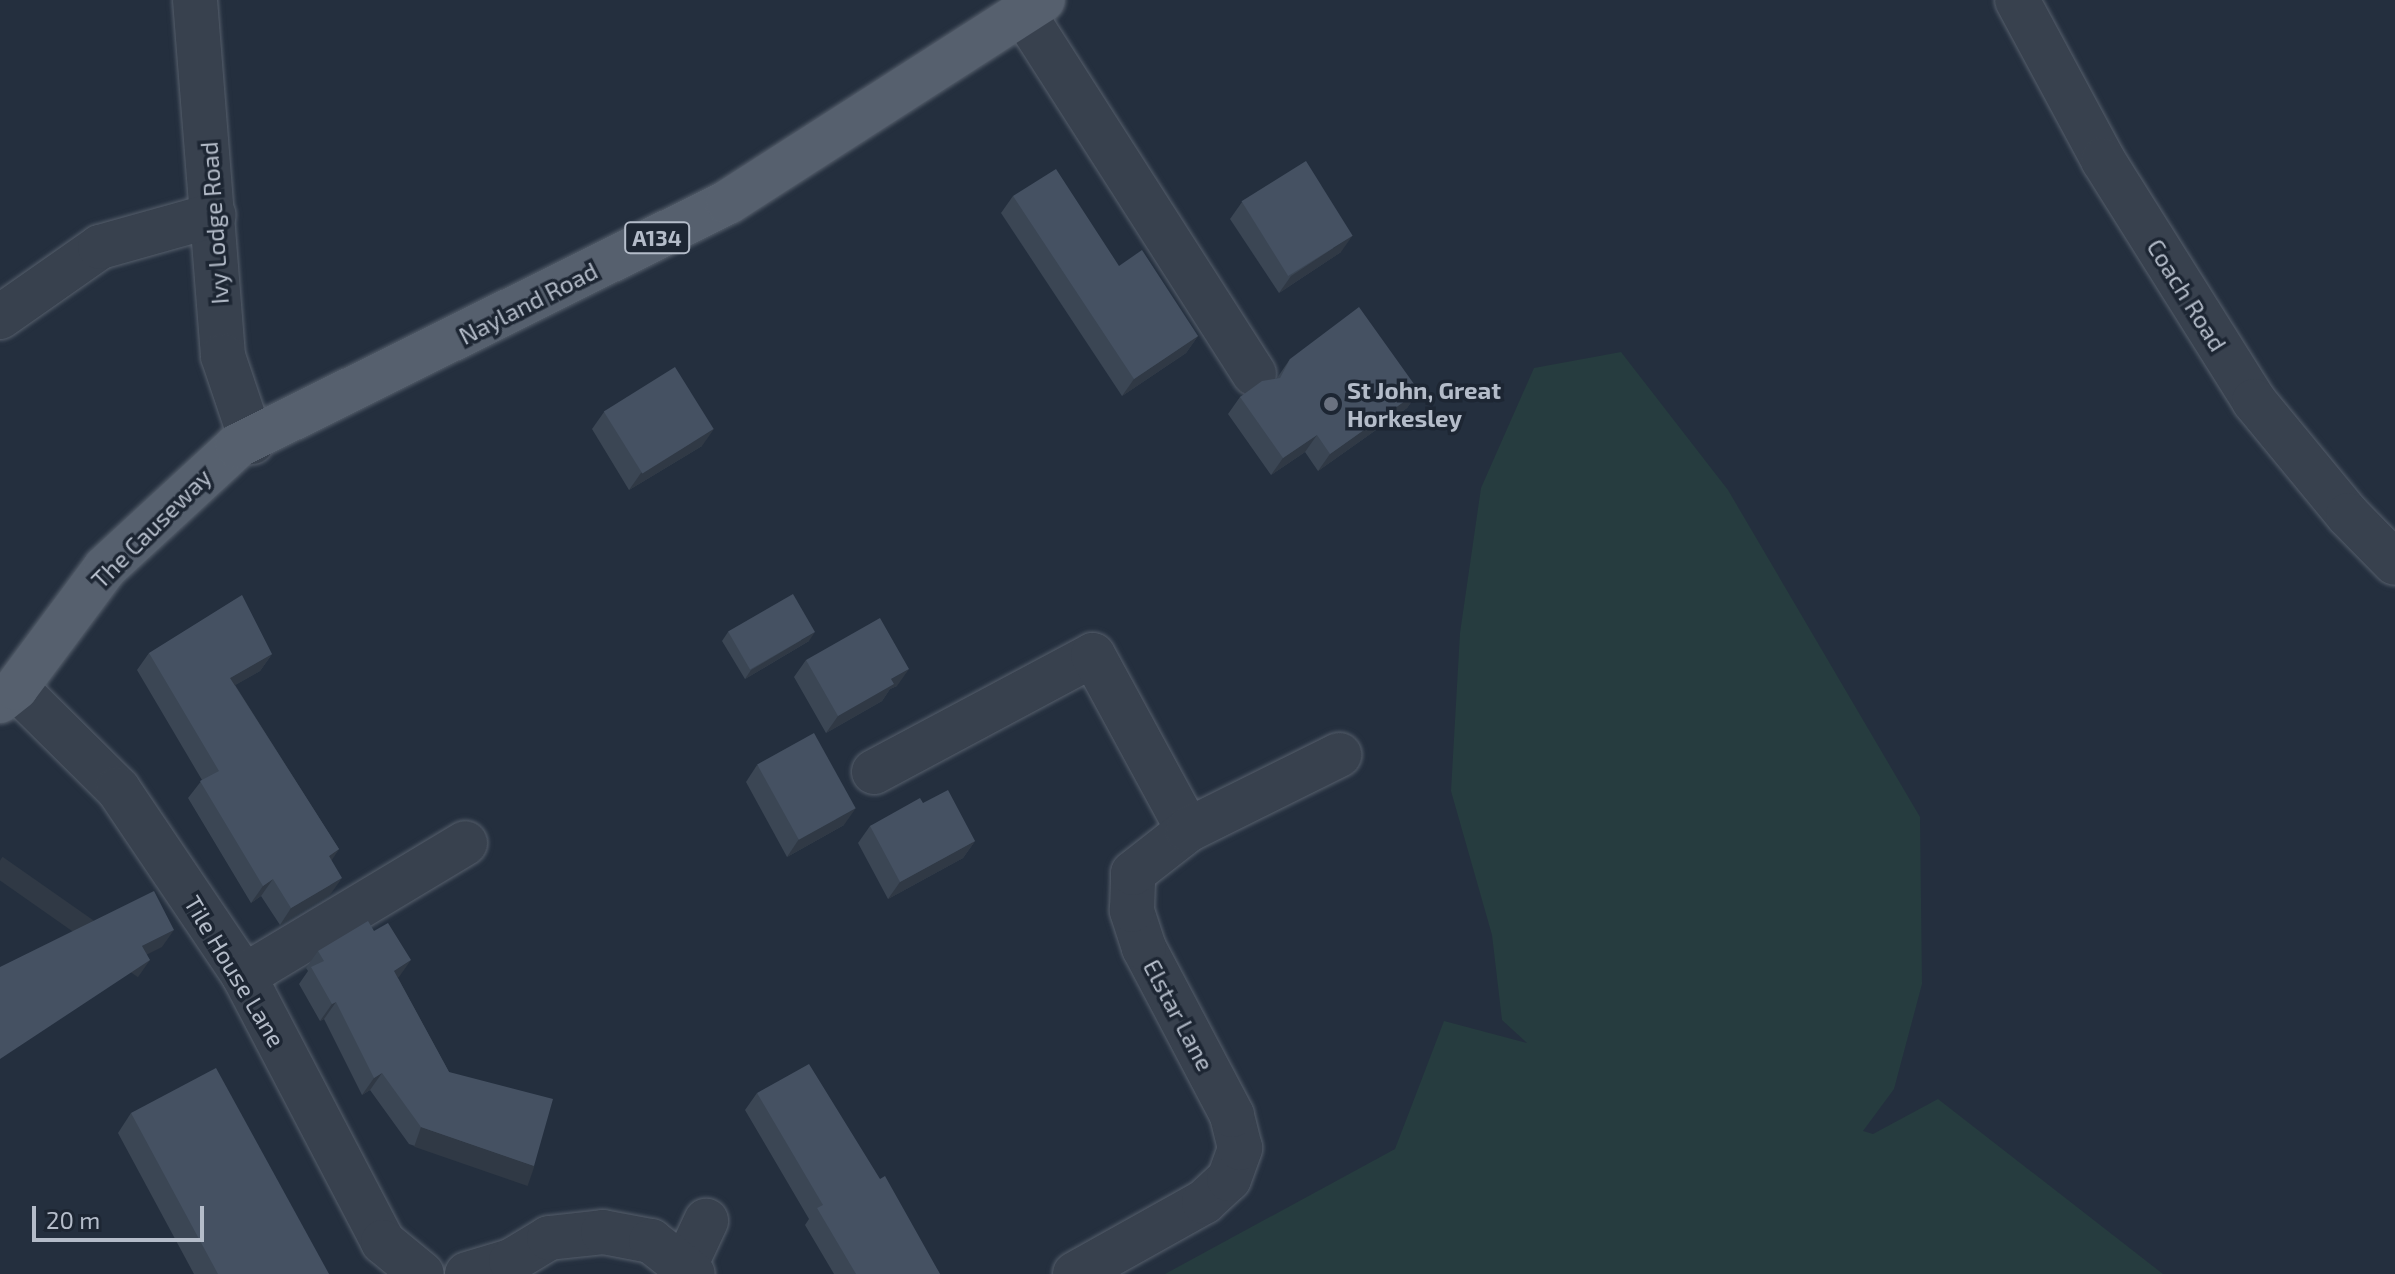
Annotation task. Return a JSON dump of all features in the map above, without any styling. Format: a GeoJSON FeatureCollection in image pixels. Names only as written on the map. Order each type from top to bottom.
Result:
{"type":"FeatureCollection","features":[{"type":"Feature","properties":{"kind":"main road","name":"Nayland Road"},"geometry":{"type":"LineString","coordinates":[[252,442],[728,202],[1033,7]]}},
{"type":"Feature","properties":{"kind":"main road","name":"The Causeway"},"geometry":{"type":"LineString","coordinates":[[8,695],[105,568],[200,477],[237,446],[252,442]]}},
{"type":"Feature","properties":{"kind":"street","name":"Ivy Lodge Road"},"geometry":{"type":"LineString","coordinates":[[195,0],[223,356],[252,442]]}},
{"type":"Feature","properties":{"kind":"street","name":"Coach Road"},"geometry":{"type":"LineString","coordinates":[[2017,0],[2103,160],[2254,401],[2348,515],[2395,563]]}},
{"type":"Feature","properties":{"kind":"street"},"geometry":{"type":"LineString","coordinates":[[1033,7],[1254,374]]}},
{"type":"Feature","properties":{"kind":"street"},"geometry":{"type":"LineString","coordinates":[[0,317],[100,247],[214,215]]}},
{"type":"Feature","properties":{"kind":"street"},"geometry":{"type":"LineString","coordinates":[[874,772],[1093,655],[1188,830]]}},
{"type":"Feature","properties":{"kind":"street","name":"Tile House Lane"},"geometry":{"type":"LineString","coordinates":[[8,695],[118,789],[244,976],[383,1242],[422,1274]]}},
{"type":"Feature","properties":{"kind":"street","name":"Elstar Lane"},"geometry":{"type":"LineString","coordinates":[[1075,1274],[1204,1202],[1229,1179],[1240,1148],[1232,1115],[1144,948],[1132,910],[1133,873],[1188,830],[1326,763]]}},
{"type":"Feature","properties":{"kind":"street"},"geometry":{"type":"LineString","coordinates":[[244,976],[465,843]]}},
{"type":"Feature","properties":{"kind":"street"},"geometry":{"type":"LineString","coordinates":[[467,1274],[511,1261],[549,1238],[603,1232],[651,1241],[689,1270],[706,1221]]}},
{"type":"Feature","properties":{"kind":"green space"},"geometry":{"type":"Polygon","coordinates":[[[1621,352],[1728,490],[1920,817],[1922,984],[1894,1089],[1863,1131],[1873,1134],[1938,1099],[2163,1274],[1165,1274],[1395,1149],[1444,1021],[1527,1043],[1502,1020],[1492,935],[1451,791],[1460,633],[1481,488],[1534,368],[1621,352]]]}},
{"type":"Feature","properties":{"kind":"building"},"geometry":{"type":"Polygon","coordinates":[[[1306,161],[1353,236],[1288,276],[1242,201],[1306,161]]]}},
{"type":"Feature","properties":{"kind":"building"},"geometry":{"type":"Polygon","coordinates":[[[1056,169],[1119,266],[1142,250],[1198,336],[1134,379],[1013,196],[1056,169]]]}},
{"type":"Feature","properties":{"kind":"building","name":"St John, Great Horkesley"},"geometry":{"type":"Polygon","coordinates":[[[1359,307],[1419,391],[1330,454],[1317,435],[1283,458],[1240,397],[1262,381],[1280,378],[1290,359],[1359,307]]]}},
{"type":"Feature","properties":{"kind":"building"},"geometry":{"type":"Polygon","coordinates":[[[675,367],[714,429],[642,473],[604,412],[675,367]]]}},
{"type":"Feature","properties":{"kind":"building"},"geometry":{"type":"Polygon","coordinates":[[[793,594],[815,632],[750,670],[728,632],[793,594]]]}},
{"type":"Feature","properties":{"kind":"building"},"geometry":{"type":"Polygon","coordinates":[[[242,595],[272,654],[230,678],[339,849],[329,856],[342,878],[291,908],[273,879],[263,886],[200,781],[219,771],[149,653],[242,595]]]}},
{"type":"Feature","properties":{"kind":"building"},"geometry":{"type":"Polygon","coordinates":[[[880,618],[909,669],[891,679],[894,684],[838,716],[806,660],[880,618]]]}},
{"type":"Feature","properties":{"kind":"building"},"geometry":{"type":"Polygon","coordinates":[[[814,733],[856,808],[799,840],[757,765],[814,733]]]}},
{"type":"Feature","properties":{"kind":"building"},"geometry":{"type":"Polygon","coordinates":[[[948,790],[975,841],[900,882],[870,826],[920,798],[923,803],[948,790]]]}},
{"type":"Feature","properties":{"kind":"building"},"geometry":{"type":"Polygon","coordinates":[[[154,891],[174,930],[142,946],[150,960],[0,1059],[0,967],[154,891]]]}},
{"type":"Feature","properties":{"kind":"building"},"geometry":{"type":"Polygon","coordinates":[[[368,921],[374,931],[388,923],[411,960],[394,971],[449,1072],[553,1099],[534,1166],[421,1127],[382,1073],[374,1078],[336,1002],[332,1004],[311,967],[324,961],[318,951],[368,921]]]}},
{"type":"Feature","properties":{"kind":"building"},"geometry":{"type":"Polygon","coordinates":[[[809,1064],[880,1179],[885,1176],[940,1274],[856,1274],[817,1208],[823,1205],[757,1093],[809,1064]]]}},
{"type":"Feature","properties":{"kind":"building"},"geometry":{"type":"Polygon","coordinates":[[[216,1068],[329,1274],[218,1274],[131,1113],[216,1068]]]}},
{"type":"Feature","properties":{"kind":"place","name":"St John, Great Horkesley"},"geometry":{"type":"Point","coordinates":[1331,404]}}]}
